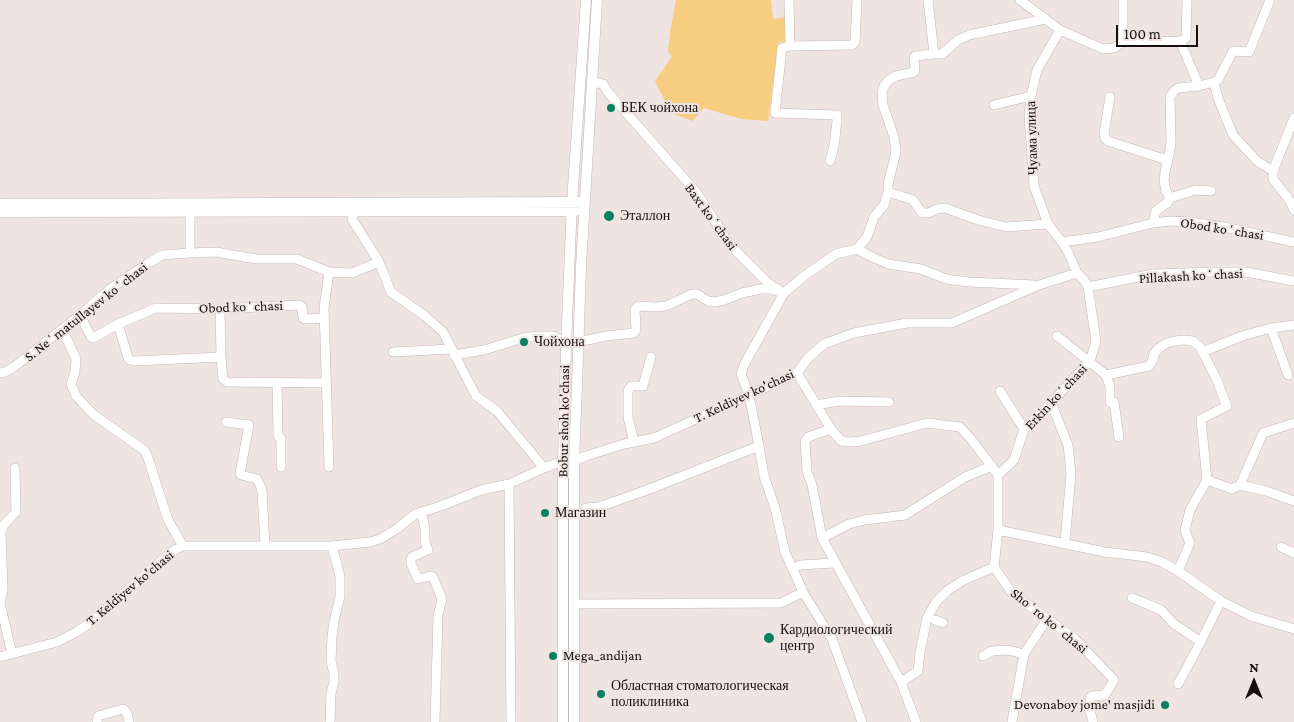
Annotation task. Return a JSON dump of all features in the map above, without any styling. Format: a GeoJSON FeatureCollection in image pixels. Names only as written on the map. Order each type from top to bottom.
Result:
{"type":"FeatureCollection","features":[{"type":"Feature","properties":{"kind":"main road","name":"Bobur shoh ko'chasi"},"geometry":{"type":"LineString","coordinates":[[563,722],[563,461],[566,342],[572,206],[586,0]]}},
{"type":"Feature","properties":{"kind":"main road","name":"Bobur shoh ko'chasi"},"geometry":{"type":"LineString","coordinates":[[574,722],[574,461],[584,206],[596,0]]}},
{"type":"Feature","properties":{"kind":"main road"},"geometry":{"type":"LineString","coordinates":[[0,204],[359,208]]}},
{"type":"Feature","properties":{"kind":"main road"},"geometry":{"type":"LineString","coordinates":[[0,212],[190,212],[584,206]]}},
{"type":"Feature","properties":{"kind":"street"},"geometry":{"type":"LineString","coordinates":[[789,0],[790,46]]}},
{"type":"Feature","properties":{"kind":"street"},"geometry":{"type":"LineString","coordinates":[[830,161],[837,115],[775,113],[782,48],[790,46],[852,45],[855,42],[857,0]]}},
{"type":"Feature","properties":{"kind":"street"},"geometry":{"type":"LineString","coordinates":[[928,0],[934,54]]}},
{"type":"Feature","properties":{"kind":"street"},"geometry":{"type":"LineString","coordinates":[[1020,0],[1060,30],[1103,49],[1114,48],[1123,42],[1180,41],[1186,38],[1187,0]]}},
{"type":"Feature","properties":{"kind":"street"},"geometry":{"type":"LineString","coordinates":[[1123,0],[1123,42]]}},
{"type":"Feature","properties":{"kind":"street"},"geometry":{"type":"LineString","coordinates":[[1170,198],[1164,181],[1171,141],[1170,97],[1178,88],[1199,86],[1218,80],[1233,51],[1249,52],[1259,24],[1268,9],[1270,0]]}},
{"type":"Feature","properties":{"kind":"street"},"geometry":{"type":"LineString","coordinates":[[862,722],[832,639],[803,592],[785,552],[776,508],[764,476],[749,395],[741,374],[744,363],[784,293],[804,276],[836,254],[856,249],[866,237],[874,218],[884,205],[896,151],[894,137],[883,105],[882,93],[884,86],[889,80],[896,76],[914,72],[914,59],[917,55],[942,54],[958,40],[969,35],[1046,19]]}},
{"type":"Feature","properties":{"kind":"street","name":"Чуама улица"},"geometry":{"type":"LineString","coordinates":[[1060,30],[1037,70],[1030,96],[1029,116],[1034,186],[1048,224],[1062,242],[1077,273],[1088,287]]}},
{"type":"Feature","properties":{"kind":"street"},"geometry":{"type":"LineString","coordinates":[[1180,41],[1199,86]]}},
{"type":"Feature","properties":{"kind":"street","name":"Baxt koʻchasi"},"geometry":{"type":"LineString","coordinates":[[592,82],[602,84],[697,193],[730,246],[768,283],[784,293]]}},
{"type":"Feature","properties":{"kind":"street"},"geometry":{"type":"LineString","coordinates":[[1214,82],[1232,135],[1257,161],[1273,171]]}},
{"type":"Feature","properties":{"kind":"street"},"geometry":{"type":"LineString","coordinates":[[994,105],[1030,96]]}},
{"type":"Feature","properties":{"kind":"street"},"geometry":{"type":"LineString","coordinates":[[1110,97],[1104,133],[1105,138],[1108,141],[1167,160]]}},
{"type":"Feature","properties":{"kind":"street"},"geometry":{"type":"LineString","coordinates":[[1294,119],[1273,171],[1273,179],[1290,201],[1294,210]]}},
{"type":"Feature","properties":{"kind":"street"},"geometry":{"type":"LineString","coordinates":[[1153,223],[1156,211],[1167,203],[1170,198],[1195,190],[1211,191]]}},
{"type":"Feature","properties":{"kind":"street"},"geometry":{"type":"LineString","coordinates":[[888,192],[913,200],[922,213],[925,214],[945,208],[978,220],[1006,227],[1048,224]]}},
{"type":"Feature","properties":{"kind":"street"},"geometry":{"type":"LineString","coordinates":[[359,208],[352,219],[379,262],[391,292],[425,316],[442,332],[476,396],[496,411],[544,468]]}},
{"type":"Feature","properties":{"kind":"street"},"geometry":{"type":"LineString","coordinates":[[190,212],[190,253]]}},
{"type":"Feature","properties":{"kind":"street","name":"Obod koʻchasi"},"geometry":{"type":"LineString","coordinates":[[1062,242],[1098,238],[1153,223],[1170,221],[1224,227],[1294,242]]}},
{"type":"Feature","properties":{"kind":"street"},"geometry":{"type":"LineString","coordinates":[[856,249],[888,264],[921,269],[946,279],[969,282],[1039,285]]}},
{"type":"Feature","properties":{"kind":"street","name":"S. Neʻmatullayev koʻchasi"},"geometry":{"type":"LineString","coordinates":[[0,373],[14,368],[110,289],[162,255],[216,252],[256,259],[297,259],[329,272],[352,273],[379,262]]}},
{"type":"Feature","properties":{"kind":"street"},"geometry":{"type":"LineString","coordinates":[[329,272],[324,308],[329,467]]}},
{"type":"Feature","properties":{"kind":"street","name":"Pillakash koʻchasi"},"geometry":{"type":"LineString","coordinates":[[1088,287],[1153,274],[1215,272],[1246,272],[1294,281]]}},
{"type":"Feature","properties":{"kind":"street","name":"T. Keldiyev ko'chasi"},"geometry":{"type":"LineString","coordinates":[[574,461],[634,442],[654,438],[797,373],[808,358],[824,344],[854,332],[907,323],[952,323],[1039,285],[1077,273]]}},
{"type":"Feature","properties":{"kind":"street","name":"Erkin koʻchasi"},"geometry":{"type":"LineString","coordinates":[[998,475],[1014,460],[1024,429],[1090,362],[1096,341],[1088,287]]}},
{"type":"Feature","properties":{"kind":"street"},"geometry":{"type":"LineString","coordinates":[[578,340],[634,333],[636,330],[636,310],[638,306],[666,306],[692,294],[697,294],[708,301],[715,302],[742,292],[761,289],[770,289],[784,293]]}},
{"type":"Feature","properties":{"kind":"street","name":"Obod koʻchasi"},"geometry":{"type":"LineString","coordinates":[[80,315],[93,338],[118,324],[156,308],[220,309],[299,305],[302,307],[303,318],[324,318]]}},
{"type":"Feature","properties":{"kind":"street"},"geometry":{"type":"LineString","coordinates":[[220,309],[221,357],[224,381],[326,383]]}},
{"type":"Feature","properties":{"kind":"street"},"geometry":{"type":"LineString","coordinates":[[118,324],[130,360],[221,357]]}},
{"type":"Feature","properties":{"kind":"street"},"geometry":{"type":"LineString","coordinates":[[1202,352],[1242,336],[1271,328],[1294,325]]}},
{"type":"Feature","properties":{"kind":"street"},"geometry":{"type":"LineString","coordinates":[[1271,328],[1288,376]]}},
{"type":"Feature","properties":{"kind":"street"},"geometry":{"type":"LineString","coordinates":[[62,329],[76,359],[75,372],[71,384],[76,396],[94,415],[144,450],[168,520],[183,546]]}},
{"type":"Feature","properties":{"kind":"street"},"geometry":{"type":"LineString","coordinates":[[393,352],[484,350],[523,338],[539,336],[552,336],[566,342]]}},
{"type":"Feature","properties":{"kind":"street"},"geometry":{"type":"LineString","coordinates":[[1057,336],[1106,375],[1110,386],[1110,402],[1114,402],[1119,437]]}},
{"type":"Feature","properties":{"kind":"street"},"geometry":{"type":"LineString","coordinates":[[1106,375],[1149,366],[1159,348],[1174,341],[1193,341],[1200,347],[1216,378],[1227,406],[1200,419],[1207,480],[1190,510],[1185,530],[1190,544],[1178,571]]}},
{"type":"Feature","properties":{"kind":"street"},"geometry":{"type":"LineString","coordinates":[[634,442],[628,417],[628,391],[632,386],[643,386],[651,357]]}},
{"type":"Feature","properties":{"kind":"street"},"geometry":{"type":"LineString","coordinates":[[797,373],[841,442],[868,439],[927,423],[960,427],[998,475],[998,530],[994,567],[962,581],[947,591],[936,602],[934,620],[920,652],[918,671],[901,682]]}},
{"type":"Feature","properties":{"kind":"street"},"geometry":{"type":"LineString","coordinates":[[277,383],[278,436],[281,439],[281,467]]}},
{"type":"Feature","properties":{"kind":"street"},"geometry":{"type":"LineString","coordinates":[[1000,391],[1024,429]]}},
{"type":"Feature","properties":{"kind":"street"},"geometry":{"type":"LineString","coordinates":[[816,405],[839,401],[889,402]]}},
{"type":"Feature","properties":{"kind":"street"},"geometry":{"type":"LineString","coordinates":[[1051,403],[1068,445],[1071,473],[1064,543]]}},
{"type":"Feature","properties":{"kind":"street"},"geometry":{"type":"LineString","coordinates":[[226,422],[248,426],[240,473],[241,476],[257,479],[262,490],[265,546]]}},
{"type":"Feature","properties":{"kind":"street"},"geometry":{"type":"LineString","coordinates":[[1207,480],[1232,489],[1240,485],[1264,434],[1294,423]]}},
{"type":"Feature","properties":{"kind":"street"},"geometry":{"type":"LineString","coordinates":[[831,429],[808,437],[805,441],[807,471],[812,485],[822,538],[901,682],[916,722]]}},
{"type":"Feature","properties":{"kind":"street"},"geometry":{"type":"LineString","coordinates":[[586,508],[599,508],[759,446]]}},
{"type":"Feature","properties":{"kind":"street","name":"T. Keldiyev ko'chasi"},"geometry":{"type":"LineString","coordinates":[[0,657],[56,642],[78,631],[91,622],[174,550],[183,546],[332,546],[370,542],[380,539],[398,528],[415,514],[481,490],[509,484],[563,461]]}},
{"type":"Feature","properties":{"kind":"street"},"geometry":{"type":"LineString","coordinates":[[822,538],[849,524],[865,520],[905,516],[965,478],[992,466]]}},
{"type":"Feature","properties":{"kind":"street"},"geometry":{"type":"LineString","coordinates":[[12,654],[0,603],[2,590],[1,542],[2,529],[16,512],[16,468]]}},
{"type":"Feature","properties":{"kind":"street"},"geometry":{"type":"LineString","coordinates":[[509,484],[511,722]]}},
{"type":"Feature","properties":{"kind":"street"},"geometry":{"type":"LineString","coordinates":[[1240,485],[1266,491],[1294,502]]}},
{"type":"Feature","properties":{"kind":"street"},"geometry":{"type":"LineString","coordinates":[[422,512],[425,542],[428,550],[412,557],[411,560],[418,579],[433,577],[442,599],[438,615],[435,722]]}},
{"type":"Feature","properties":{"kind":"street"},"geometry":{"type":"LineString","coordinates":[[998,530],[1106,552],[1147,557],[1162,562],[1221,601],[1251,616],[1294,630]]}},
{"type":"Feature","properties":{"kind":"street"},"geometry":{"type":"LineString","coordinates":[[330,722],[331,693],[334,682],[331,661],[332,637],[340,597],[340,576],[332,546]]}},
{"type":"Feature","properties":{"kind":"street"},"geometry":{"type":"LineString","coordinates":[[1281,547],[1294,553]]}},
{"type":"Feature","properties":{"kind":"street"},"geometry":{"type":"LineString","coordinates":[[792,568],[801,565],[834,562]]}},
{"type":"Feature","properties":{"kind":"street","name":"Shoʻro koʻchasi"},"geometry":{"type":"LineString","coordinates":[[994,567],[1012,593],[1076,639],[1114,680],[1105,696],[1092,696],[1090,698],[1090,711],[1094,722]]}},
{"type":"Feature","properties":{"kind":"street"},"geometry":{"type":"LineString","coordinates":[[574,604],[781,603],[803,592]]}},
{"type":"Feature","properties":{"kind":"street"},"geometry":{"type":"LineString","coordinates":[[1132,598],[1161,610],[1174,624],[1201,642]]}},
{"type":"Feature","properties":{"kind":"street"},"geometry":{"type":"LineString","coordinates":[[1178,684],[1221,601]]}},
{"type":"Feature","properties":{"kind":"street"},"geometry":{"type":"LineString","coordinates":[[1012,722],[1024,654],[1047,619]]}},
{"type":"Feature","properties":{"kind":"street"},"geometry":{"type":"LineString","coordinates":[[983,656],[992,651],[1008,650],[1024,654]]}},
{"type":"Feature","properties":{"kind":"street"},"geometry":{"type":"LineString","coordinates":[[97,722],[98,716],[123,709],[127,713],[129,722]]}},
{"type":"Feature","properties":{"kind":"shaded area"},"geometry":{"type":"Polygon","coordinates":[[[676,0],[771,0],[773,19],[788,17],[789,41],[779,42],[768,121],[741,119],[704,108],[693,121],[671,113],[655,81],[672,57],[668,51],[676,0]]]}},
{"type":"Feature","properties":{"kind":"place","name":"БЕК чойхона"},"geometry":{"type":"Point","coordinates":[611,108]}},
{"type":"Feature","properties":{"kind":"place","name":"Эталлон"},"geometry":{"type":"Point","coordinates":[609,216]}},
{"type":"Feature","properties":{"kind":"place","name":"Чойхона"},"geometry":{"type":"Point","coordinates":[524,342]}},
{"type":"Feature","properties":{"kind":"place","name":"Магазин"},"geometry":{"type":"Point","coordinates":[545,513]}},
{"type":"Feature","properties":{"kind":"place","name":"Кардиологический центр"},"geometry":{"type":"Point","coordinates":[769,638]}},
{"type":"Feature","properties":{"kind":"place","name":"Mega_andijan"},"geometry":{"type":"Point","coordinates":[553,656]}},
{"type":"Feature","properties":{"kind":"place","name":"Областная стоматологическая поликлиника"},"geometry":{"type":"Point","coordinates":[601,694]}},
{"type":"Feature","properties":{"kind":"place","name":"Devonaboy jome' masjidi"},"geometry":{"type":"Point","coordinates":[1165,705]}}]}
